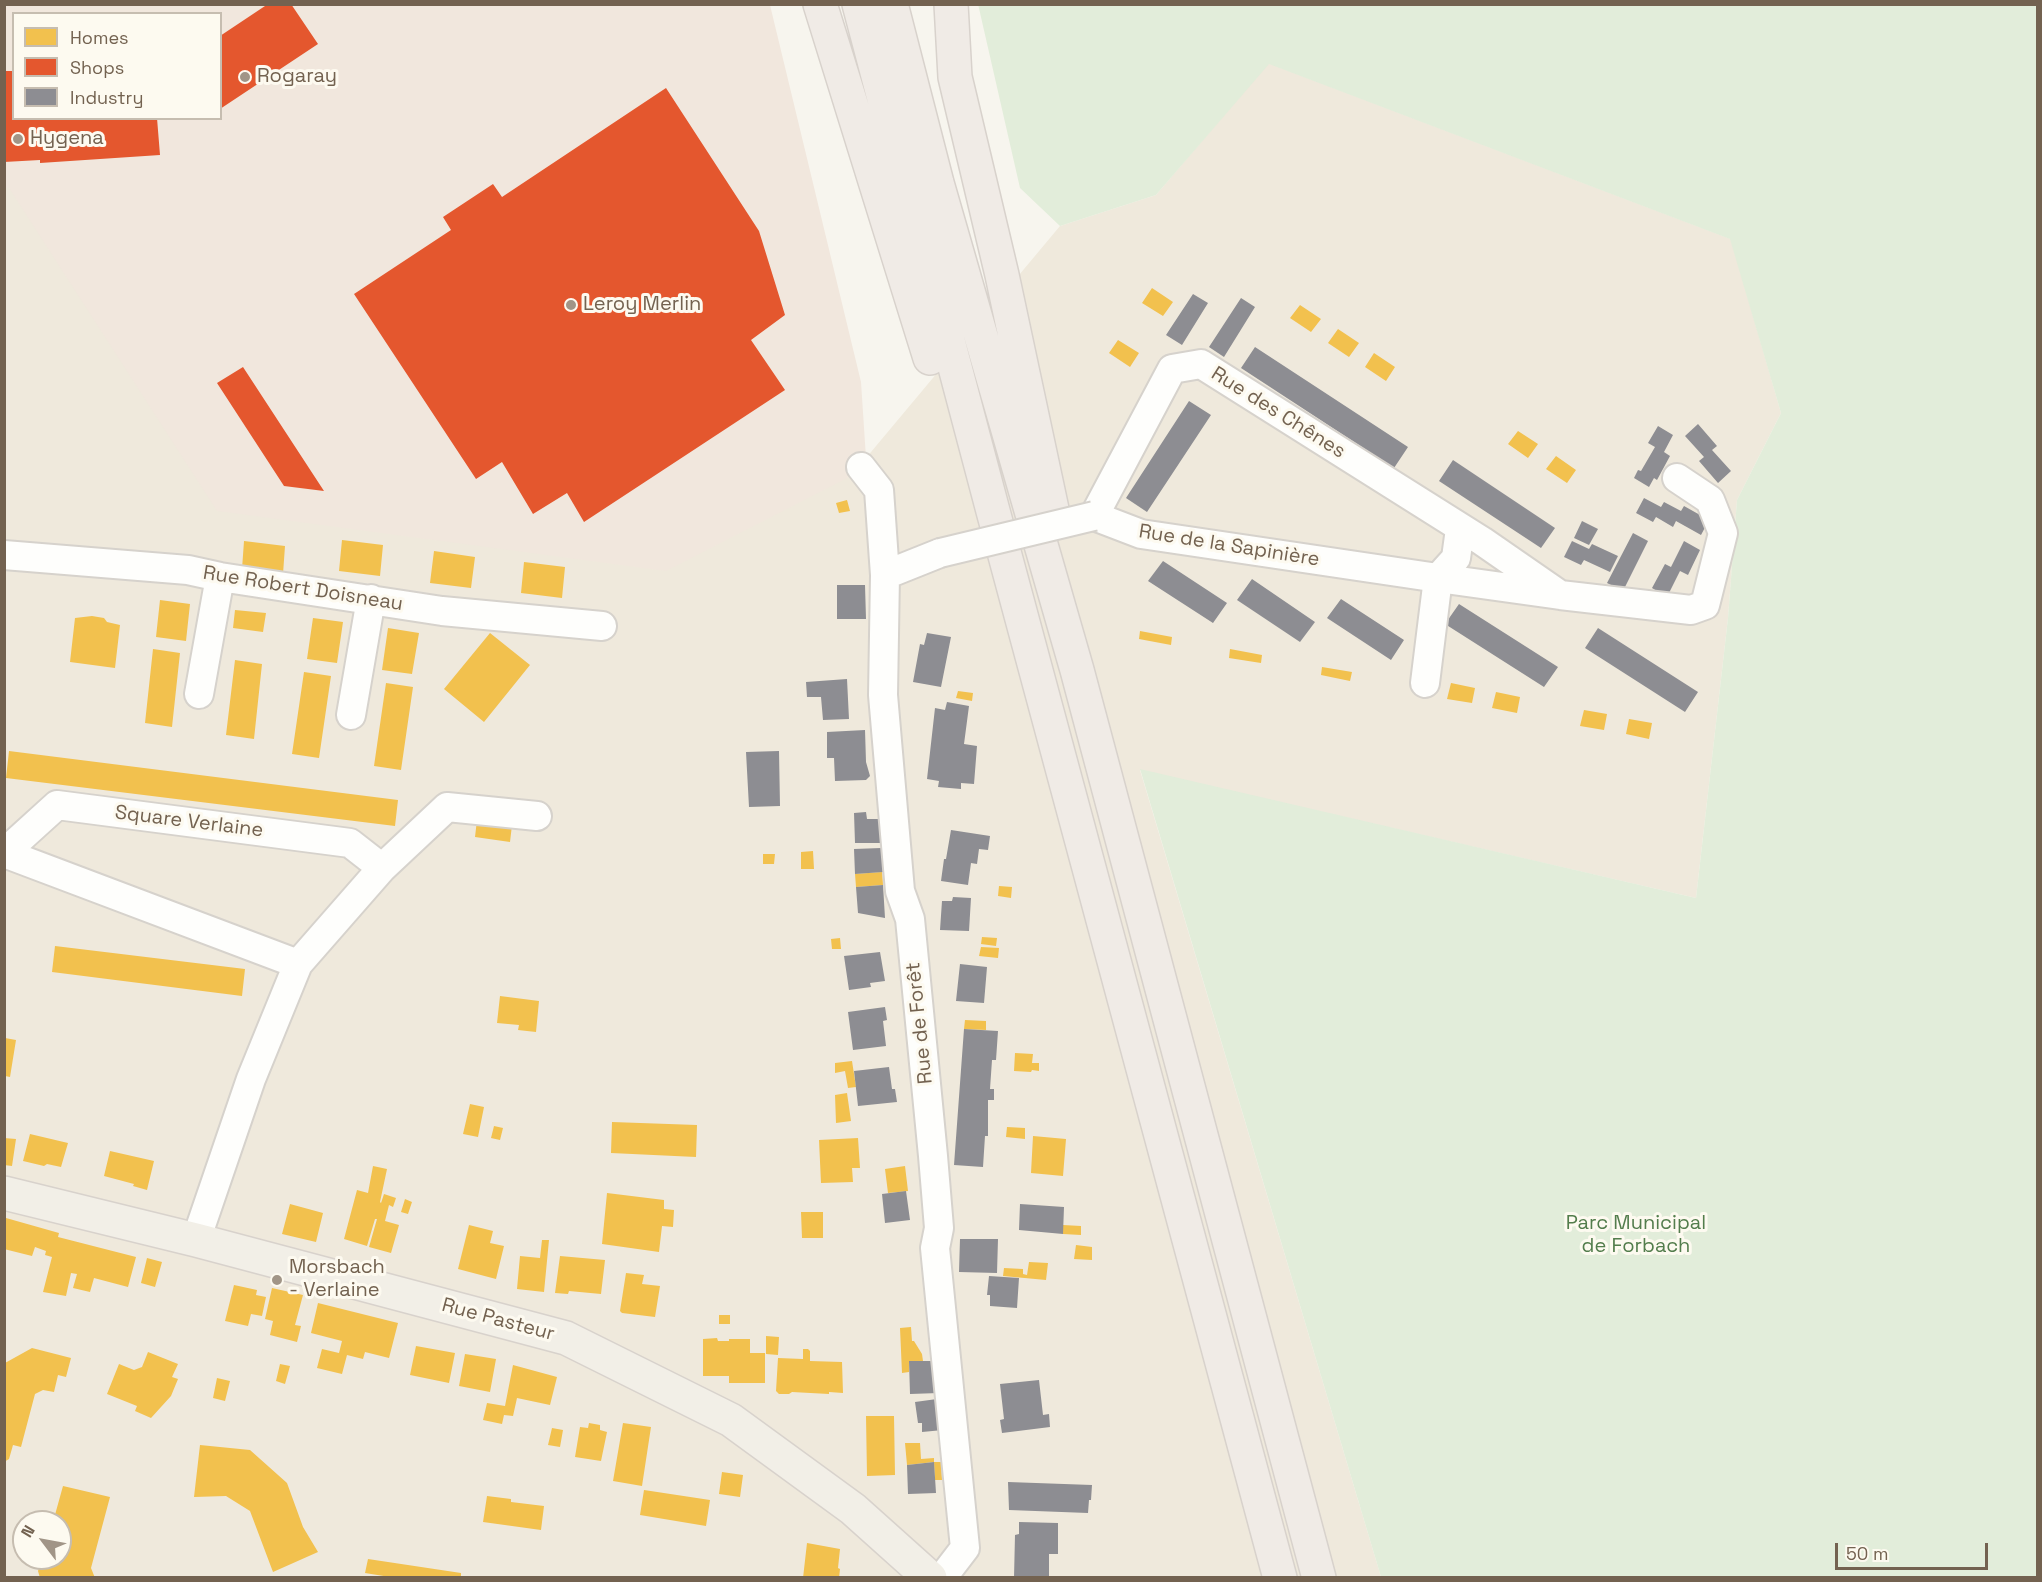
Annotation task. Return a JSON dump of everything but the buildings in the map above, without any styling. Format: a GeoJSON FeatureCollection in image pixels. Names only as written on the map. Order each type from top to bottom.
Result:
{"type":"FeatureCollection","features":[{"type":"Feature","properties":{"kind":"highway"},"geometry":{"type":"LineString","coordinates":[[820,4],[944,401],[993,511]]}},
{"type":"Feature","properties":{"kind":"highway"},"geometry":{"type":"LineString","coordinates":[[859,4],[1280,1578]]}},
{"type":"Feature","properties":{"kind":"highway"},"geometry":{"type":"LineString","coordinates":[[891,4],[937,183],[1077,670],[1319,1578]]}},
{"type":"Feature","properties":{"kind":"highway"},"geometry":{"type":"LineString","coordinates":[[951,4],[955,77],[1002,275],[1060,550],[1077,670]]}},
{"type":"Feature","properties":{"kind":"main road","name":"Rue Pasteur"},"geometry":{"type":"LineString","coordinates":[[4,1193],[196,1240],[566,1338],[732,1420],[853,1509],[930,1578]]}},
{"type":"Feature","properties":{"kind":"street","name":"Rue des Chênes"},"geometry":{"type":"LineString","coordinates":[[1094,516],[1172,369],[1201,364],[1482,541],[1560,595]]}},
{"type":"Feature","properties":{"kind":"street","name":"Rue de Forêt"},"geometry":{"type":"LineString","coordinates":[[861,468],[879,490],[885,575],[884,707],[900,891],[910,920],[933,1156],[939,1228],[935,1248],[965,1548],[942,1578]]}},
{"type":"Feature","properties":{"kind":"street","name":"Rue de la Sapinière"},"geometry":{"type":"LineString","coordinates":[[1094,516],[1141,534],[1560,595],[1691,610],[1705,605],[1723,533],[1710,501],[1677,478]]}},
{"type":"Feature","properties":{"kind":"street"},"geometry":{"type":"LineString","coordinates":[[885,575],[940,554],[1094,516]]}},
{"type":"Feature","properties":{"kind":"street"},"geometry":{"type":"LineString","coordinates":[[1425,683],[1438,578],[1456,558],[1460,529]]}},
{"type":"Feature","properties":{"kind":"street","name":"Rue Robert Doisneau"},"geometry":{"type":"LineString","coordinates":[[4,555],[188,570],[220,577],[442,611],[602,626]]}},
{"type":"Feature","properties":{"kind":"street"},"geometry":{"type":"LineString","coordinates":[[199,694],[220,577]]}},
{"type":"Feature","properties":{"kind":"street"},"geometry":{"type":"LineString","coordinates":[[351,715],[371,599]]}},
{"type":"Feature","properties":{"kind":"street","name":"Square Verlaine"},"geometry":{"type":"LineString","coordinates":[[298,964],[4,853],[57,805],[350,843],[382,868]]}},
{"type":"Feature","properties":{"kind":"street"},"geometry":{"type":"LineString","coordinates":[[196,1240],[250,1079],[298,964],[382,868],[447,807],[537,816]]}},
{"type":"Feature","properties":{"kind":"shaded area"},"geometry":{"type":"Polygon","coordinates":[[[5,5],[770,5],[861,382],[866,458],[855,474],[666,571],[217,511],[9,188],[5,188],[5,5]]]}},
{"type":"Feature","properties":{"kind":"shaded area"},"geometry":{"type":"Polygon","coordinates":[[[1268,63],[1731,239],[1781,413],[1737,500],[1728,618],[1696,898],[1140,770],[1381,1577],[5,1578],[5,188],[866,458],[1060,226],[1156,195],[1268,63]]]}},
{"type":"Feature","properties":{"kind":"green space","name":"Parc Municipal de Forbach"},"geometry":{"type":"Polygon","coordinates":[[[978,4],[2037,5],[2037,1577],[1381,1577],[1140,769],[1696,898],[1728,618],[1737,500],[1781,413],[1730,239],[1269,64],[1156,195],[1060,226],[1020,188],[978,4]]]}},
{"type":"Feature","properties":{"kind":"place","name":"Rogaray"},"geometry":{"type":"Point","coordinates":[245,77]}},
{"type":"Feature","properties":{"kind":"place","name":"Hygena"},"geometry":{"type":"Point","coordinates":[18,139]}},
{"type":"Feature","properties":{"kind":"place","name":"Leroy Merlin"},"geometry":{"type":"Point","coordinates":[571,305]}},
{"type":"Feature","properties":{"kind":"place","name":"Morsbach - Verlaine"},"geometry":{"type":"Point","coordinates":[277,1280]}}]}
